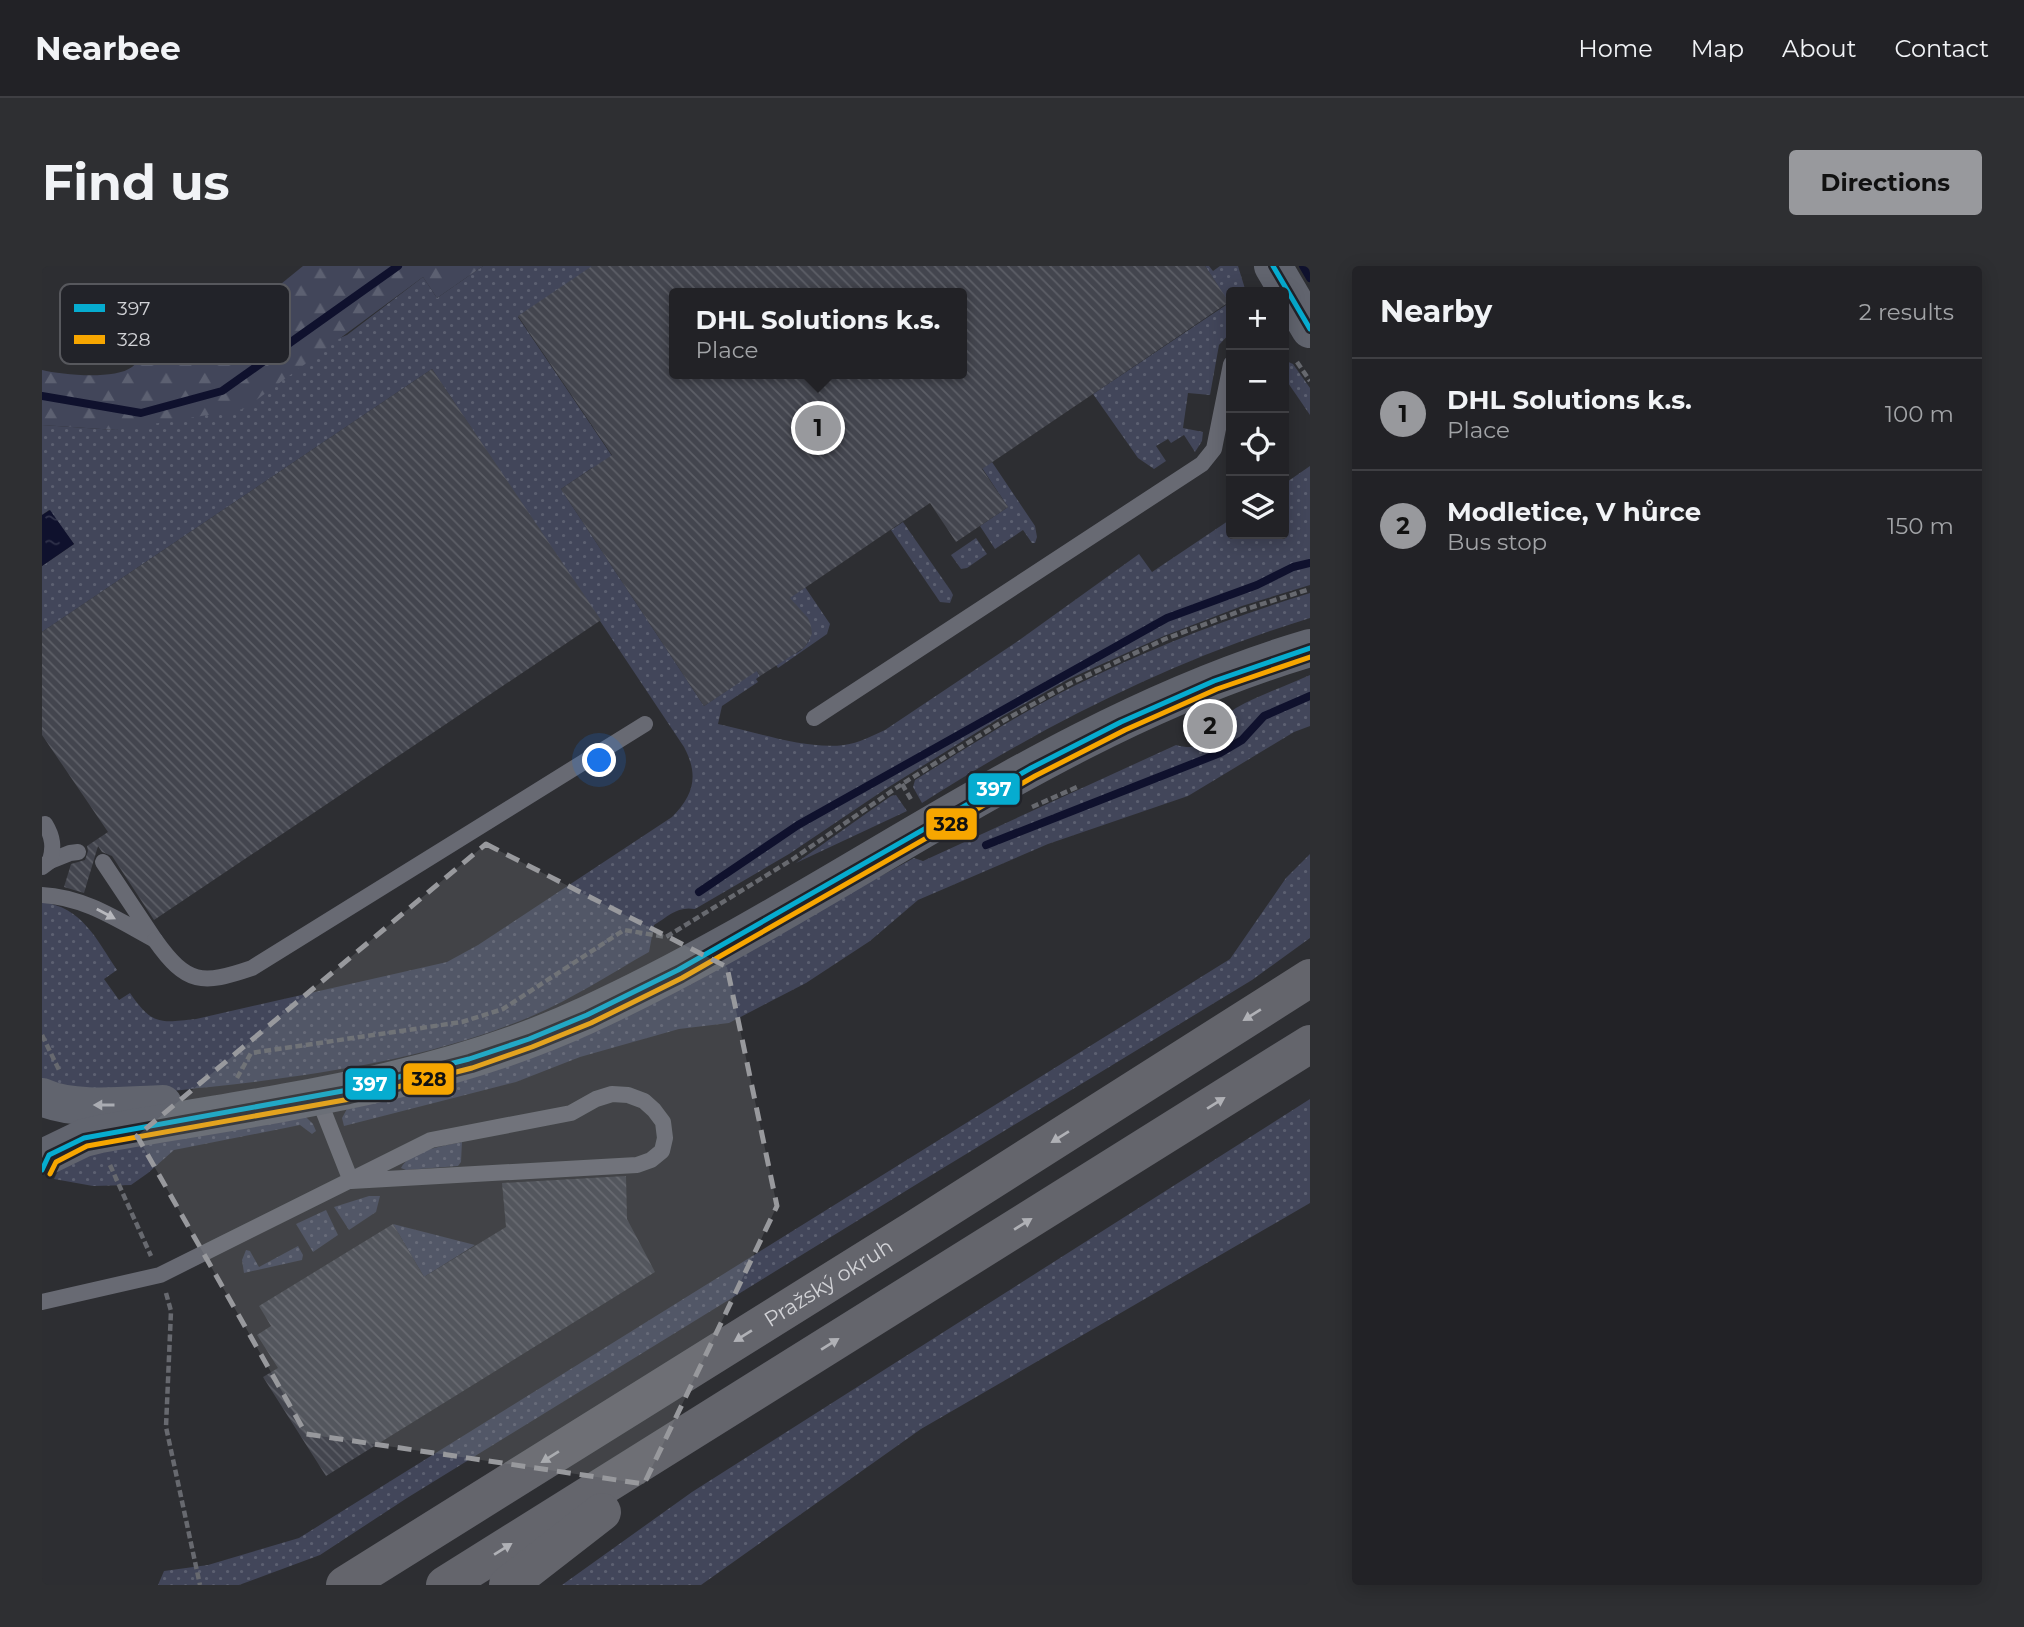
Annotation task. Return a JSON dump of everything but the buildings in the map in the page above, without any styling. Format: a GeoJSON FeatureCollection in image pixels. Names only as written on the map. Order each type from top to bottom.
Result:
{"type":"FeatureCollection","features":[{"type":"Feature","properties":{"kind":"highway","name":"Pražský okruh"},"geometry":{"type":"LineString","coordinates":[[345,1585],[915,1229],[1307,978]]}},
{"type":"Feature","properties":{"kind":"highway"},"geometry":{"type":"LineString","coordinates":[[445,1585],[1310,1044]]}},
{"type":"Feature","properties":{"kind":"highway"},"geometry":{"type":"LineString","coordinates":[[508,1585],[751,1394]]}},
{"type":"Feature","properties":{"kind":"main road"},"geometry":{"type":"LineString","coordinates":[[1273,266],[1300,328]]}},
{"type":"Feature","properties":{"kind":"main road"},"geometry":{"type":"LineString","coordinates":[[46,1162],[100,1134],[319,1095],[435,1070],[492,1052],[585,1016],[750,929],[1040,763],[1118,722],[1234,673],[1310,648]]}},
{"type":"Feature","properties":{"kind":"main road"},"geometry":{"type":"LineString","coordinates":[[42,1097],[57,1102],[98,1105],[200,1103],[319,1095]]}},
{"type":"Feature","properties":{"kind":"main road"},"geometry":{"type":"LineString","coordinates":[[42,1104],[51,1131],[46,1162]]}},
{"type":"Feature","properties":{"kind":"lane"},"geometry":{"type":"LineString","coordinates":[[814,718],[1202,464],[1214,449],[1226,390]]}},
{"type":"Feature","properties":{"kind":"lane"},"geometry":{"type":"LineString","coordinates":[[103,862],[170,961],[189,976],[219,979],[253,968],[645,724]]}},
{"type":"Feature","properties":{"kind":"lane"},"geometry":{"type":"LineString","coordinates":[[45,824],[52,835],[53,849],[46,864]]}},
{"type":"Feature","properties":{"kind":"lane"},"geometry":{"type":"LineString","coordinates":[[46,864],[78,852]]}},
{"type":"Feature","properties":{"kind":"lane"},"geometry":{"type":"LineString","coordinates":[[42,895],[85,902],[155,940]]}},
{"type":"Feature","properties":{"kind":"lane"},"geometry":{"type":"LineString","coordinates":[[42,1302],[160,1275],[431,1140],[571,1113],[612,1094],[628,1095],[644,1101],[663,1122],[665,1138],[662,1152],[637,1165],[351,1181]]}},
{"type":"Feature","properties":{"kind":"lane"},"geometry":{"type":"LineString","coordinates":[[319,1095],[351,1181]]}},
{"type":"Feature","properties":{"kind":"path"},"geometry":{"type":"LineString","coordinates":[[1300,328],[1310,381]]}},
{"type":"Feature","properties":{"kind":"path"},"geometry":{"type":"LineString","coordinates":[[235,1080],[251,1053],[462,1022],[503,1009],[624,930],[666,937],[793,859],[902,784],[1003,721],[1072,683],[1165,639],[1310,589]]}},
{"type":"Feature","properties":{"kind":"path"},"geometry":{"type":"LineString","coordinates":[[902,784],[915,807]]}},
{"type":"Feature","properties":{"kind":"path"},"geometry":{"type":"LineString","coordinates":[[106,1156],[160,1275],[171,1311],[166,1427],[201,1585]]}},
{"type":"Feature","properties":{"kind":"highlighted area"},"geometry":{"type":"Polygon","coordinates":[[[486,844],[727,967],[777,1206],[644,1484],[306,1434],[137,1136],[486,844]]]}},
{"type":"Feature","properties":{"kind":"green space"},"geometry":{"type":"Polygon","coordinates":[[[303,266],[483,266],[437,298],[423,277],[244,409],[116,430],[42,425],[42,370],[75,375],[101,375],[124,371],[135,364],[290,364],[290,284],[281,284],[303,266]]]}},
{"type":"Feature","properties":{"kind":"green space"},"geometry":{"type":"Polygon","coordinates":[[[483,266],[593,266],[518,317],[733,635],[805,587],[830,624],[827,634],[778,668],[763,645],[747,655],[760,676],[756,679],[758,682],[722,706],[718,724],[814,745],[844,745],[870,737],[885,730],[1018,641],[1139,554],[1152,572],[1226,522],[1226,539],[1289,539],[1289,481],[1310,466],[1310,585],[1242,606],[1164,636],[1069,679],[1003,716],[884,790],[789,854],[695,909],[678,910],[669,915],[654,925],[649,952],[532,1016],[454,1044],[414,1054],[333,1071],[251,1082],[154,1093],[99,1095],[42,1080],[42,902],[68,911],[95,937],[117,970],[104,979],[119,1000],[130,993],[144,1011],[157,1020],[196,1019],[447,962],[478,945],[672,817],[689,793],[693,776],[684,747],[432,369],[42,632],[42,566],[74,544],[49,510],[42,515],[42,425],[116,430],[276,364],[290,364],[290,358],[347,335],[423,277],[437,298],[483,266]],[[592,468],[561,489],[704,706],[735,685],[592,468]],[[795,608],[792,655],[806,646],[809,640],[811,633],[807,620],[795,608]]]}},
{"type":"Feature","properties":{"kind":"green space"},"geometry":{"type":"Polygon","coordinates":[[[1205,266],[1209,266],[1213,271],[1220,266],[1238,266],[1244,287],[1226,287],[1226,298],[1205,266]]]}},
{"type":"Feature","properties":{"kind":"green space"},"geometry":{"type":"Polygon","coordinates":[[[1226,305],[1226,337],[1219,345],[1210,395],[1188,393],[1183,428],[1203,432],[1202,441],[1195,452],[1184,435],[1171,443],[1168,439],[1156,446],[1166,461],[1154,469],[1138,458],[1093,394],[1226,305]]]}},
{"type":"Feature","properties":{"kind":"green space"},"geometry":{"type":"Polygon","coordinates":[[[1289,362],[1310,388],[1310,415],[1289,384],[1289,362]]]}},
{"type":"Feature","properties":{"kind":"green space"},"geometry":{"type":"Polygon","coordinates":[[[992,462],[1035,526],[1035,543],[1032,543],[1023,530],[995,549],[980,526],[1008,507],[982,468],[992,462]]]}},
{"type":"Feature","properties":{"kind":"green space"},"geometry":{"type":"Polygon","coordinates":[[[903,522],[951,591],[953,595],[950,603],[940,602],[891,530],[903,522]]]}},
{"type":"Feature","properties":{"kind":"green space"},"geometry":{"type":"Polygon","coordinates":[[[976,538],[987,554],[967,568],[961,569],[951,555],[976,538]]]}},
{"type":"Feature","properties":{"kind":"green space"},"geometry":{"type":"Polygon","coordinates":[[[1310,593],[1310,618],[1208,654],[1110,697],[1015,747],[922,803],[913,787],[915,780],[1014,719],[1076,685],[1191,634],[1310,593]]]}},
{"type":"Feature","properties":{"kind":"green space"},"geometry":{"type":"Polygon","coordinates":[[[1310,675],[1310,726],[1294,732],[1188,796],[1048,844],[918,900],[870,941],[806,983],[729,1023],[679,1029],[580,1057],[516,1082],[344,1126],[342,1118],[348,1107],[657,997],[914,858],[923,861],[1176,745],[1199,746],[1213,735],[1236,708],[1310,675]]]}},
{"type":"Feature","properties":{"kind":"green space"},"geometry":{"type":"Polygon","coordinates":[[[896,795],[907,811],[796,863],[891,796],[896,795]]]}},
{"type":"Feature","properties":{"kind":"green space"},"geometry":{"type":"Polygon","coordinates":[[[1310,854],[1310,938],[1252,980],[407,1498],[320,1555],[239,1585],[158,1585],[164,1571],[208,1565],[299,1538],[1230,959],[1286,878],[1310,854]]]}},
{"type":"Feature","properties":{"kind":"green space"},"geometry":{"type":"Polygon","coordinates":[[[1310,1099],[1310,1203],[921,1429],[701,1585],[562,1585],[692,1492],[1310,1099]]]}},
{"type":"Feature","properties":{"kind":"green space"},"geometry":{"type":"Polygon","coordinates":[[[305,1116],[316,1131],[312,1134],[300,1125],[174,1150],[131,1185],[93,1186],[54,1179],[61,1165],[74,1154],[305,1116]]]}},
{"type":"Feature","properties":{"kind":"green space"},"geometry":{"type":"Polygon","coordinates":[[[462,1142],[461,1162],[458,1166],[406,1170],[401,1168],[405,1162],[420,1153],[462,1142]]]}},
{"type":"Feature","properties":{"kind":"green space"},"geometry":{"type":"Polygon","coordinates":[[[369,1196],[380,1196],[376,1212],[349,1230],[334,1207],[369,1196]]]}},
{"type":"Feature","properties":{"kind":"green space"},"geometry":{"type":"Polygon","coordinates":[[[326,1210],[338,1235],[313,1252],[296,1224],[326,1210]]]}},
{"type":"Feature","properties":{"kind":"green space"},"geometry":{"type":"Polygon","coordinates":[[[393,1224],[475,1245],[424,1277],[393,1224]]]}},
{"type":"Feature","properties":{"kind":"green space"},"geometry":{"type":"Polygon","coordinates":[[[298,1246],[303,1255],[302,1260],[244,1273],[242,1260],[246,1250],[250,1251],[259,1267],[298,1246]]]}},
{"type":"Feature","properties":{"kind":"water"},"geometry":{"type":"Polygon","coordinates":[[[50,510],[74,544],[42,566],[42,515],[50,510]]]}},
{"type":"Feature","properties":{"kind":"waterway"},"geometry":{"type":"LineString","coordinates":[[290,343],[398,266]]}},
{"type":"Feature","properties":{"kind":"waterway"},"geometry":{"type":"LineString","coordinates":[[1303,266],[1310,278]]}},
{"type":"Feature","properties":{"kind":"waterway"},"geometry":{"type":"LineString","coordinates":[[42,396],[141,413],[222,391],[260,364]]}},
{"type":"Feature","properties":{"kind":"waterway"},"geometry":{"type":"LineString","coordinates":[[699,892],[798,825],[1167,618],[1257,585],[1293,567],[1310,563]]}},
{"type":"Feature","properties":{"kind":"waterway"},"geometry":{"type":"LineString","coordinates":[[986,845],[1220,753],[1242,740],[1264,716],[1310,696]]}},
{"type":"Feature","properties":{"kind":"transit line","name":"397"},"geometry":{"type":"LineString","coordinates":[[1273,266],[1310,329]]}},
{"type":"Feature","properties":{"kind":"transit line","name":"397"},"geometry":{"type":"LineString","coordinates":[[42,1170],[49,1155],[84,1138],[348,1090],[469,1059],[529,1039],[587,1015],[678,970],[1031,768],[1121,722],[1214,681],[1310,648]]}},
{"type":"Feature","properties":{"kind":"transit line","name":"328"},"geometry":{"type":"LineString","coordinates":[[50,1174],[56,1162],[87,1146],[350,1099],[472,1068],[591,1023],[682,978],[1035,776],[1125,730],[1217,689],[1310,657]]}},
{"type":"Feature","properties":{"kind":"place","name":"DHL Solutions k.s."},"geometry":{"type":"Point","coordinates":[818,428]}},
{"type":"Feature","properties":{"kind":"place","name":"Modletice, V hůrce"},"geometry":{"type":"Point","coordinates":[1210,726]}}]}
